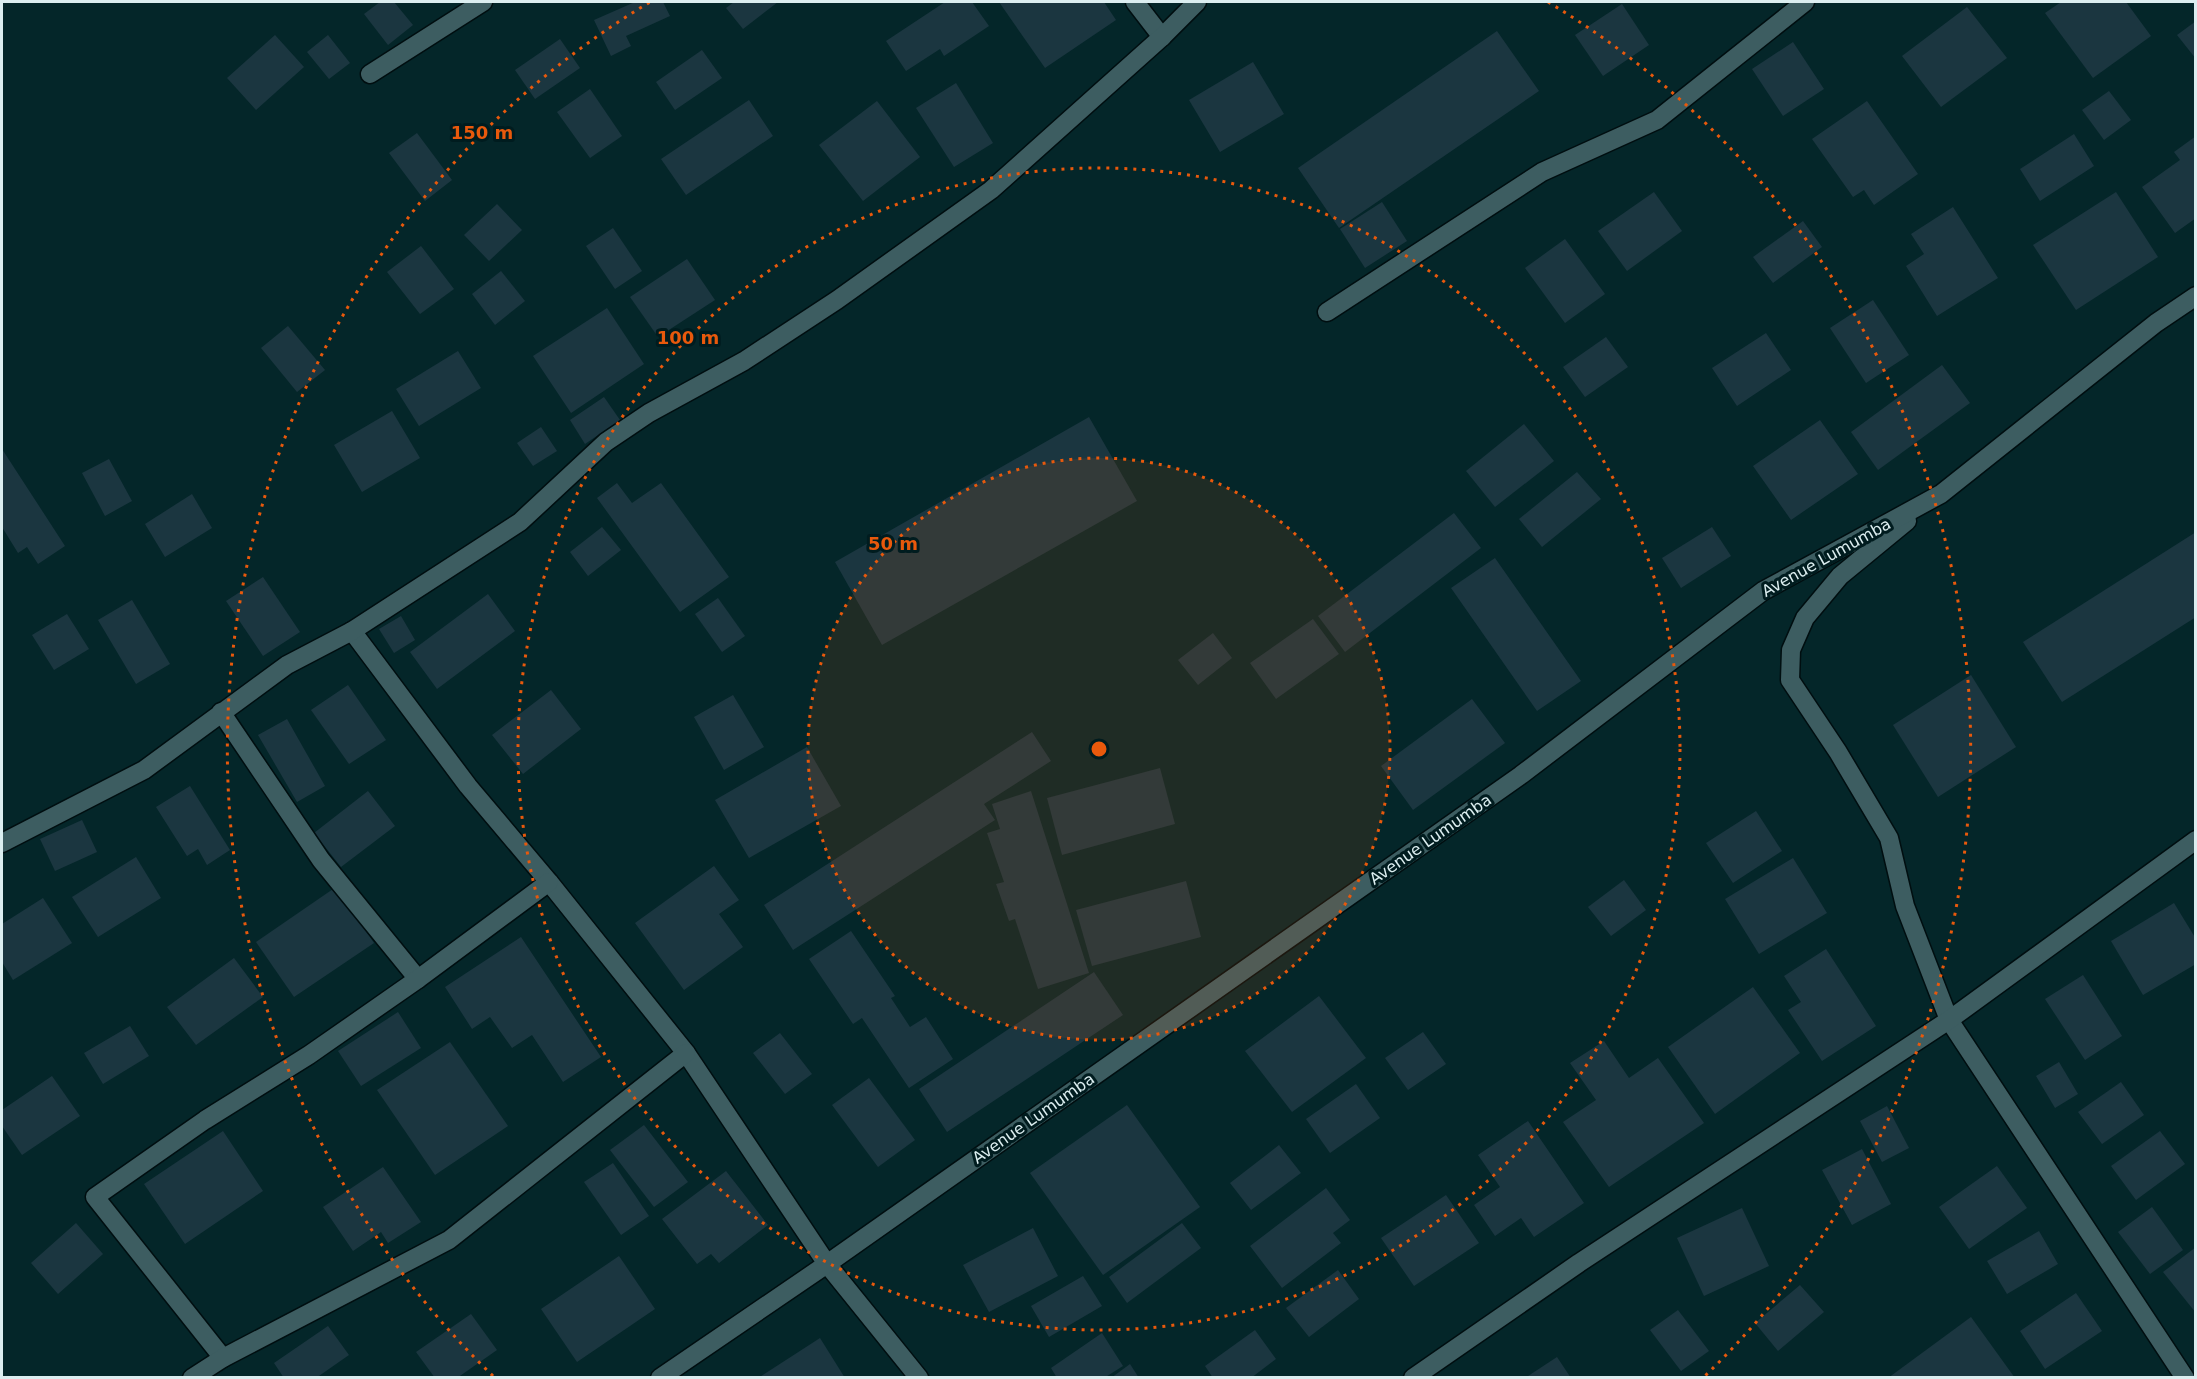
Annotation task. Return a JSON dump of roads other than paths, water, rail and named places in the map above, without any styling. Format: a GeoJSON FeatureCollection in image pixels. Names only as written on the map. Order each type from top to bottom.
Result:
{"type":"FeatureCollection","features":[{"type":"Feature","properties":{"kind":"street"},"geometry":{"type":"LineString","coordinates":[[370,75],[483,2]]}},
{"type":"Feature","properties":{"kind":"street"},"geometry":{"type":"LineString","coordinates":[[1135,2],[1162,37]]}},
{"type":"Feature","properties":{"kind":"street"},"geometry":{"type":"LineString","coordinates":[[2,843],[144,770],[286,665],[352,631],[520,522],[606,442],[649,413],[744,361],[837,300],[991,190],[1162,37],[1197,2]]}},
{"type":"Feature","properties":{"kind":"street"},"geometry":{"type":"LineString","coordinates":[[1327,312],[1542,172],[1657,120],[1805,2]]}},
{"type":"Feature","properties":{"kind":"street","name":"Avenue Lumumba"},"geometry":{"type":"LineString","coordinates":[[660,1377],[827,1264],[1521,775],[1763,591],[1941,494],[2156,323],[2196,296]]}},
{"type":"Feature","properties":{"kind":"street"},"geometry":{"type":"LineString","coordinates":[[1941,494],[1840,576],[1805,618],[1791,650],[1790,680],[1838,752],[1889,838],[1905,906],[1949,1020],[2185,1377]]}},
{"type":"Feature","properties":{"kind":"street"},"geometry":{"type":"LineString","coordinates":[[352,631],[468,786],[549,882],[686,1053],[827,1264],[919,1377]]}},
{"type":"Feature","properties":{"kind":"street"},"geometry":{"type":"LineString","coordinates":[[221,712],[321,860],[418,978]]}},
{"type":"Feature","properties":{"kind":"street"},"geometry":{"type":"LineString","coordinates":[[1413,1377],[1579,1263],[1949,1020],[2196,840]]}},
{"type":"Feature","properties":{"kind":"street"},"geometry":{"type":"LineString","coordinates":[[223,1358],[95,1197],[205,1120],[309,1055],[549,882]]}},
{"type":"Feature","properties":{"kind":"street"},"geometry":{"type":"LineString","coordinates":[[192,1377],[223,1358],[449,1240],[686,1053]]}}]}
